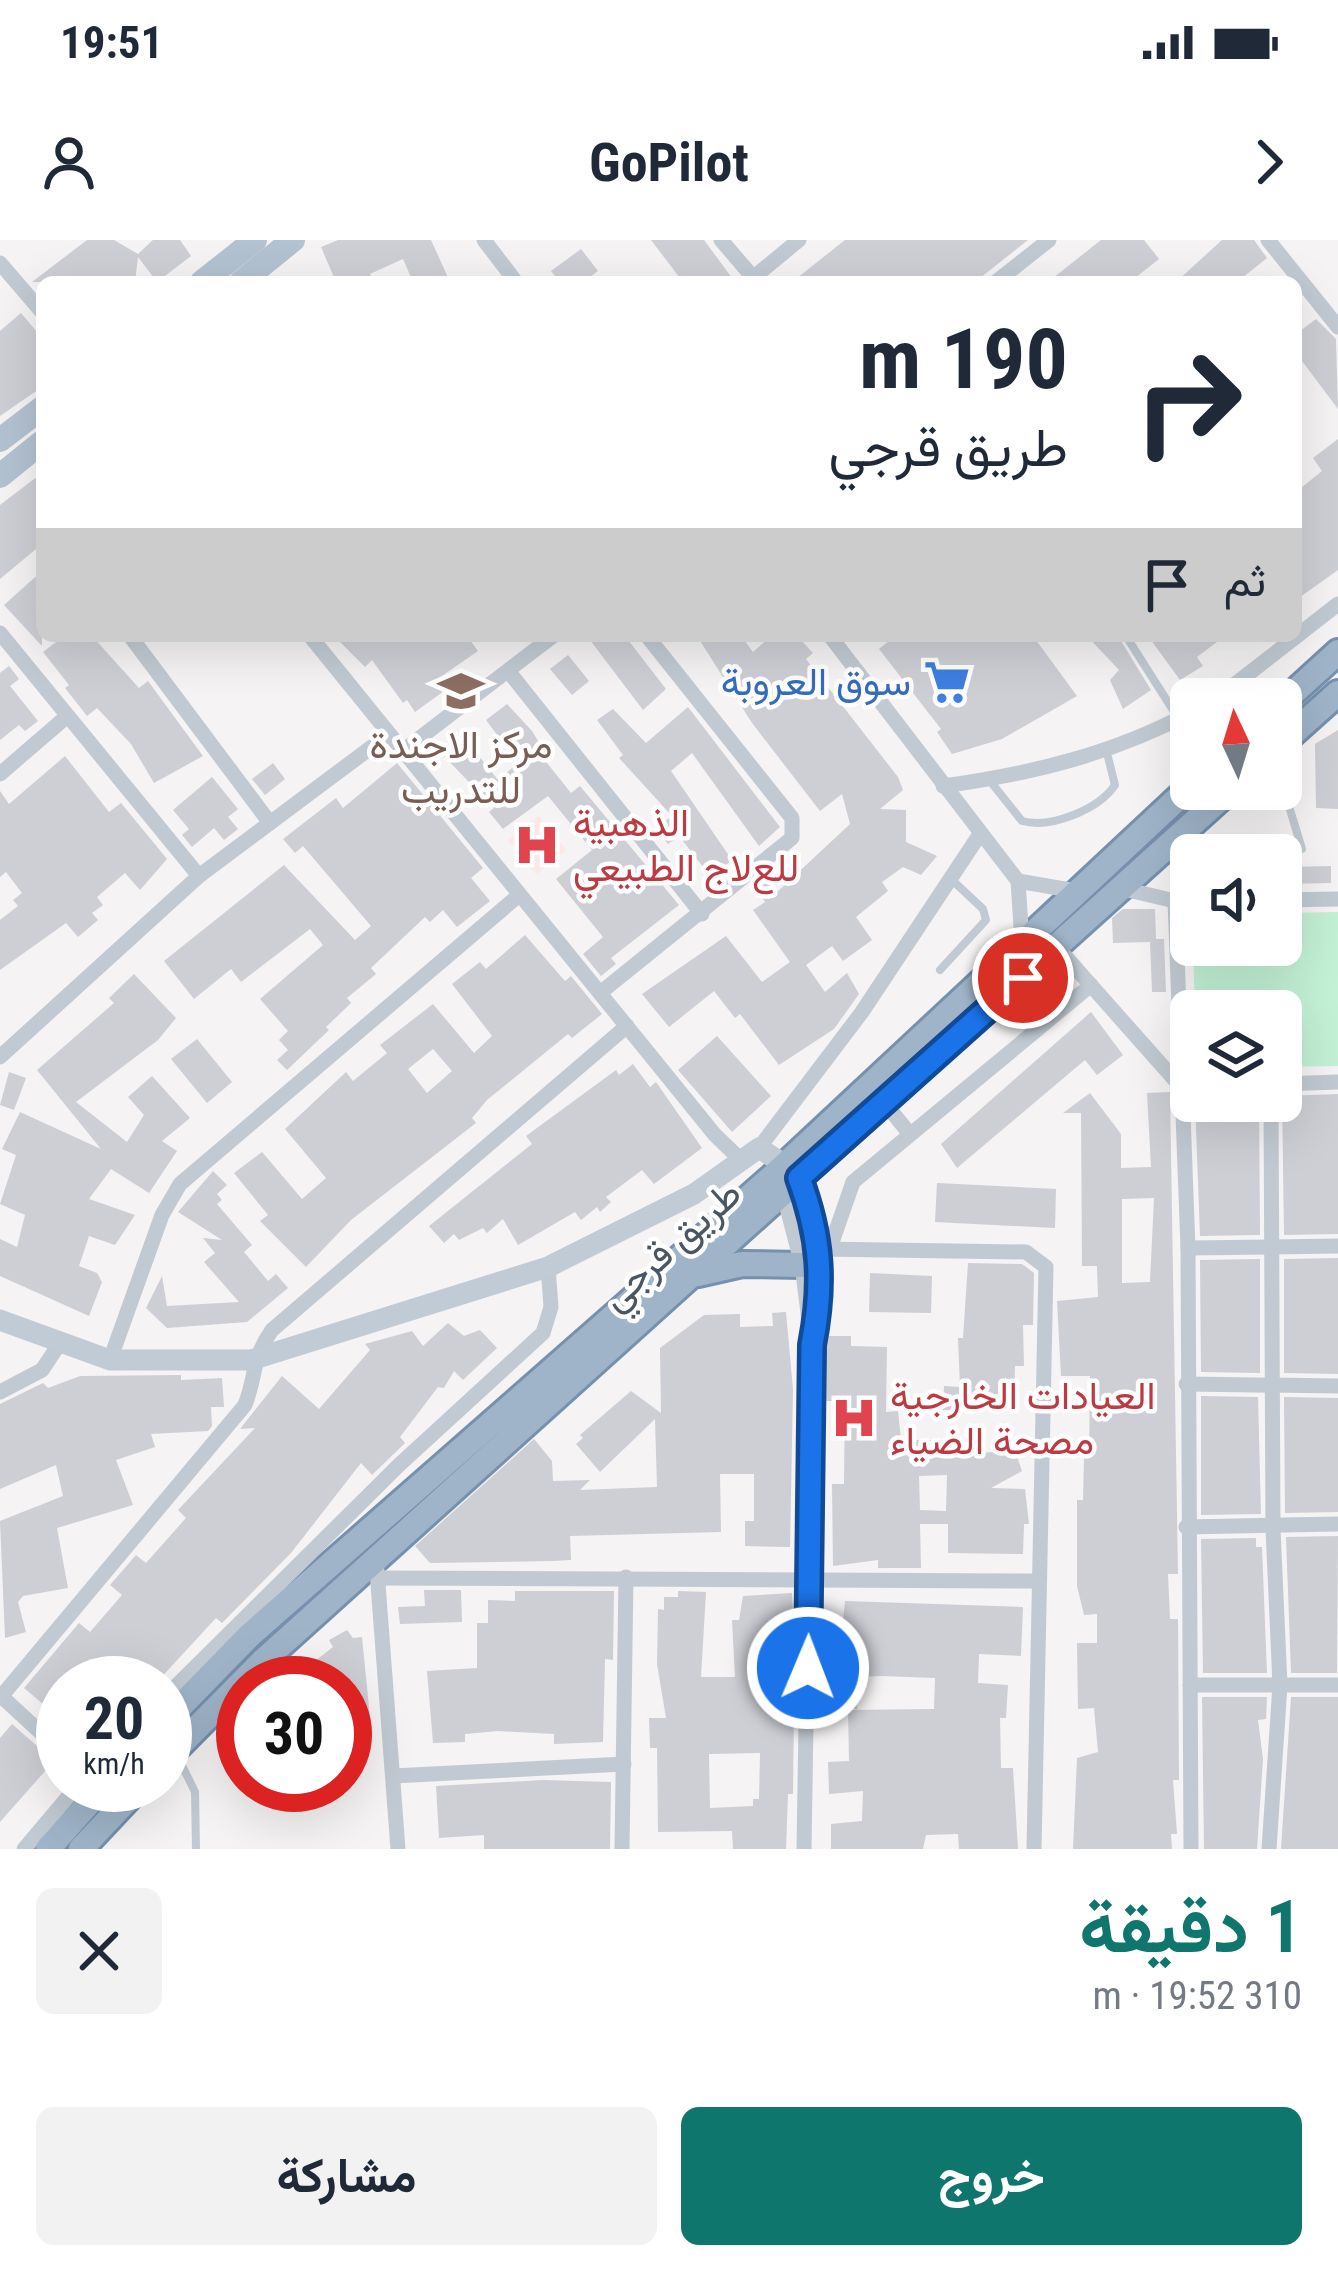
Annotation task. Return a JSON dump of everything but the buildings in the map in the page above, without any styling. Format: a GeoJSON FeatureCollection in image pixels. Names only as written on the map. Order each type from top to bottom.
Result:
{"type":"FeatureCollection","features":[{"type":"Feature","properties":{"kind":"highway"},"geometry":{"type":"LineString","coordinates":[[1302,685],[1338,652]]}},
{"type":"Feature","properties":{"kind":"highway"},"geometry":{"type":"LineString","coordinates":[[1302,725],[1338,693]]}},
{"type":"Feature","properties":{"kind":"highway","name":"طريق قرجي"},"geometry":{"type":"LineString","coordinates":[[192,1695],[277,1611],[1170,805]]}},
{"type":"Feature","properties":{"kind":"highway","name":"طريق قرجي"},"geometry":{"type":"LineString","coordinates":[[192,1732],[263,1661],[377,1570],[690,1276],[773,1168],[884,1102],[1207,810]]}},
{"type":"Feature","properties":{"kind":"highway"},"geometry":{"type":"LineString","coordinates":[[690,1276],[817,1254]]}},
{"type":"Feature","properties":{"kind":"highway"},"geometry":{"type":"LineString","coordinates":[[48,1849],[81,1812]]}},
{"type":"Feature","properties":{"kind":"highway"},"geometry":{"type":"LineString","coordinates":[[91,1843],[118,1812]]}},
{"type":"Feature","properties":{"kind":"main road"},"geometry":{"type":"LineString","coordinates":[[210,276],[255,240]]}},
{"type":"Feature","properties":{"kind":"main road"},"geometry":{"type":"LineString","coordinates":[[248,276],[293,240]]}},
{"type":"Feature","properties":{"kind":"main road"},"geometry":{"type":"LineString","coordinates":[[0,440],[36,413]]}},
{"type":"Feature","properties":{"kind":"main road"},"geometry":{"type":"LineString","coordinates":[[0,476],[36,447]]}},
{"type":"Feature","properties":{"kind":"main road"},"geometry":{"type":"LineString","coordinates":[[0,1320],[110,1360],[251,1360],[548,1267],[694,1194],[773,1168]]}},
{"type":"Feature","properties":{"kind":"street"},"geometry":{"type":"LineString","coordinates":[[484,240],[508,276]]}},
{"type":"Feature","properties":{"kind":"street"},"geometry":{"type":"LineString","coordinates":[[721,240],[753,276]]}},
{"type":"Feature","properties":{"kind":"street"},"geometry":{"type":"LineString","coordinates":[[759,276],[799,240]]}},
{"type":"Feature","properties":{"kind":"street"},"geometry":{"type":"LineString","coordinates":[[1004,276],[1049,240]]}},
{"type":"Feature","properties":{"kind":"street"},"geometry":{"type":"LineString","coordinates":[[1268,240],[1295,276]]}},
{"type":"Feature","properties":{"kind":"street"},"geometry":{"type":"LineString","coordinates":[[0,263],[36,305]]}},
{"type":"Feature","properties":{"kind":"street"},"geometry":{"type":"LineString","coordinates":[[1302,285],[1338,327]]}},
{"type":"Feature","properties":{"kind":"street"},"geometry":{"type":"LineString","coordinates":[[1302,632],[1338,604]]}},
{"type":"Feature","properties":{"kind":"street"},"geometry":{"type":"LineString","coordinates":[[0,633],[199,876]]}},
{"type":"Feature","properties":{"kind":"street"},"geometry":{"type":"LineString","coordinates":[[134,642],[270,823]]}},
{"type":"Feature","properties":{"kind":"street"},"geometry":{"type":"LineString","coordinates":[[315,642],[728,1151],[773,1168],[817,1254],[821,1299],[812,1345]]}},
{"type":"Feature","properties":{"kind":"street"},"geometry":{"type":"LineString","coordinates":[[404,750],[546,642]]}},
{"type":"Feature","properties":{"kind":"street"},"geometry":{"type":"LineString","coordinates":[[600,993],[792,838],[792,818],[652,642]]}},
{"type":"Feature","properties":{"kind":"street"},"geometry":{"type":"LineString","coordinates":[[838,642],[1018,881],[1022,942]]}},
{"type":"Feature","properties":{"kind":"street"},"geometry":{"type":"LineString","coordinates":[[1243,678],[1289,642]]}},
{"type":"Feature","properties":{"kind":"street"},"geometry":{"type":"LineString","coordinates":[[508,672],[702,914]]}},
{"type":"Feature","properties":{"kind":"street"},"geometry":{"type":"LineString","coordinates":[[0,774],[65,718]]}},
{"type":"Feature","properties":{"kind":"street"},"geometry":{"type":"LineString","coordinates":[[943,786],[989,780],[1106,749],[1170,722]]}},
{"type":"Feature","properties":{"kind":"street"},"geometry":{"type":"LineString","coordinates":[[0,1057],[199,876],[388,734]]}},
{"type":"Feature","properties":{"kind":"street"},"geometry":{"type":"LineString","coordinates":[[773,1168],[862,1012],[980,834]]}},
{"type":"Feature","properties":{"kind":"street"},"geometry":{"type":"LineString","coordinates":[[1018,881],[1076,891]]}},
{"type":"Feature","properties":{"kind":"street"},"geometry":{"type":"LineString","coordinates":[[1120,888],[1170,898]]}},
{"type":"Feature","properties":{"kind":"street"},"geometry":{"type":"LineString","coordinates":[[110,1360],[162,1215],[180,1184],[518,896]]}},
{"type":"Feature","properties":{"kind":"street"},"geometry":{"type":"LineString","coordinates":[[1302,900],[1338,899]]}},
{"type":"Feature","properties":{"kind":"street"},"geometry":{"type":"LineString","coordinates":[[1058,947],[1170,1070]]}},
{"type":"Feature","properties":{"kind":"street"},"geometry":{"type":"LineString","coordinates":[[804,1849],[817,1254],[853,1183],[1091,985]]}},
{"type":"Feature","properties":{"kind":"street"},"geometry":{"type":"LineString","coordinates":[[36,1729],[0,1697],[245,1406],[252,1386],[251,1360],[292,1308],[627,1026]]}},
{"type":"Feature","properties":{"kind":"street"},"geometry":{"type":"LineString","coordinates":[[1302,1083],[1338,1082]]}},
{"type":"Feature","properties":{"kind":"street"},"geometry":{"type":"LineString","coordinates":[[884,1102],[909,1133]]}},
{"type":"Feature","properties":{"kind":"street"},"geometry":{"type":"LineString","coordinates":[[1187,1122],[1191,1849]]}},
{"type":"Feature","properties":{"kind":"street"},"geometry":{"type":"LineString","coordinates":[[1269,1849],[1280,1685],[1273,1529],[1271,1122]]}},
{"type":"Feature","properties":{"kind":"street"},"geometry":{"type":"LineString","coordinates":[[773,1168],[817,1254]]}},
{"type":"Feature","properties":{"kind":"street"},"geometry":{"type":"LineString","coordinates":[[1188,1248],[1338,1246]]}},
{"type":"Feature","properties":{"kind":"street"},"geometry":{"type":"LineString","coordinates":[[817,1254],[1026,1252],[1046,1268],[1034,1849]]}},
{"type":"Feature","properties":{"kind":"street"},"geometry":{"type":"LineString","coordinates":[[192,1670],[400,1465],[543,1333],[551,1306],[548,1267]]}},
{"type":"Feature","properties":{"kind":"street"},"geometry":{"type":"LineString","coordinates":[[0,1392],[42,1370],[62,1340]]}},
{"type":"Feature","properties":{"kind":"street"},"geometry":{"type":"LineString","coordinates":[[1186,1384],[1338,1386]]}},
{"type":"Feature","properties":{"kind":"street"},"geometry":{"type":"LineString","coordinates":[[1186,1527],[1273,1529],[1338,1524]]}},
{"type":"Feature","properties":{"kind":"street"},"geometry":{"type":"LineString","coordinates":[[398,1849],[377,1570],[1037,1581]]}},
{"type":"Feature","properties":{"kind":"street"},"geometry":{"type":"LineString","coordinates":[[622,1849],[626,1577]]}},
{"type":"Feature","properties":{"kind":"street"},"geometry":{"type":"LineString","coordinates":[[1190,1684],[1338,1685]]}},
{"type":"Feature","properties":{"kind":"street"},"geometry":{"type":"LineString","coordinates":[[393,1775],[624,1764]]}},
{"type":"Feature","properties":{"kind":"street"},"geometry":{"type":"LineString","coordinates":[[24,1849],[55,1812]]}},
{"type":"Feature","properties":{"kind":"lane"},"geometry":{"type":"LineString","coordinates":[[1130,642],[1170,696]]}},
{"type":"Feature","properties":{"kind":"lane"},"geometry":{"type":"LineString","coordinates":[[989,780],[1022,821],[1055,822],[1108,796],[1115,785],[1106,749]]}},
{"type":"Feature","properties":{"kind":"lane"},"geometry":{"type":"LineString","coordinates":[[940,970],[986,920],[983,909],[950,878]]}},
{"type":"Feature","properties":{"kind":"lane"},"geometry":{"type":"LineString","coordinates":[[192,1787],[196,1849]]}},
{"type":"Feature","properties":{"kind":"shaded area","name":"الذهبية للعﻻج الطبيعي"},"geometry":{"type":"Polygon","coordinates":[[[538,816],[566,850],[536,874],[508,840],[538,816]]]}},
{"type":"Feature","properties":{"kind":"green space"},"geometry":{"type":"Polygon","coordinates":[[[1338,912],[1338,1066],[1302,1067],[1302,990],[1194,990],[1194,966],[1302,966],[1302,913],[1338,912]]]}},
{"type":"Feature","properties":{"kind":"place","name":"سوق العروبة"},"geometry":{"type":"Point","coordinates":[947,682]}},
{"type":"Feature","properties":{"kind":"place","name":"مركز الاجندة للتدريب"},"geometry":{"type":"Point","coordinates":[461,691]}},
{"type":"Feature","properties":{"kind":"place","name":"الذهبية للعﻻج الطبيعي"},"geometry":{"type":"Point","coordinates":[537,845]}},
{"type":"Feature","properties":{"kind":"place","name":"العيادات الخارجية مصحة الضياء"},"geometry":{"type":"Point","coordinates":[854,1418]}},
{"type":"Feature","properties":{"kind":"route"},"geometry":{"type":"LineString","coordinates":[[808,1668],[812,1345],[821,1299],[821,1255],[817,1226],[799,1178],[1023,978]]}}]}
